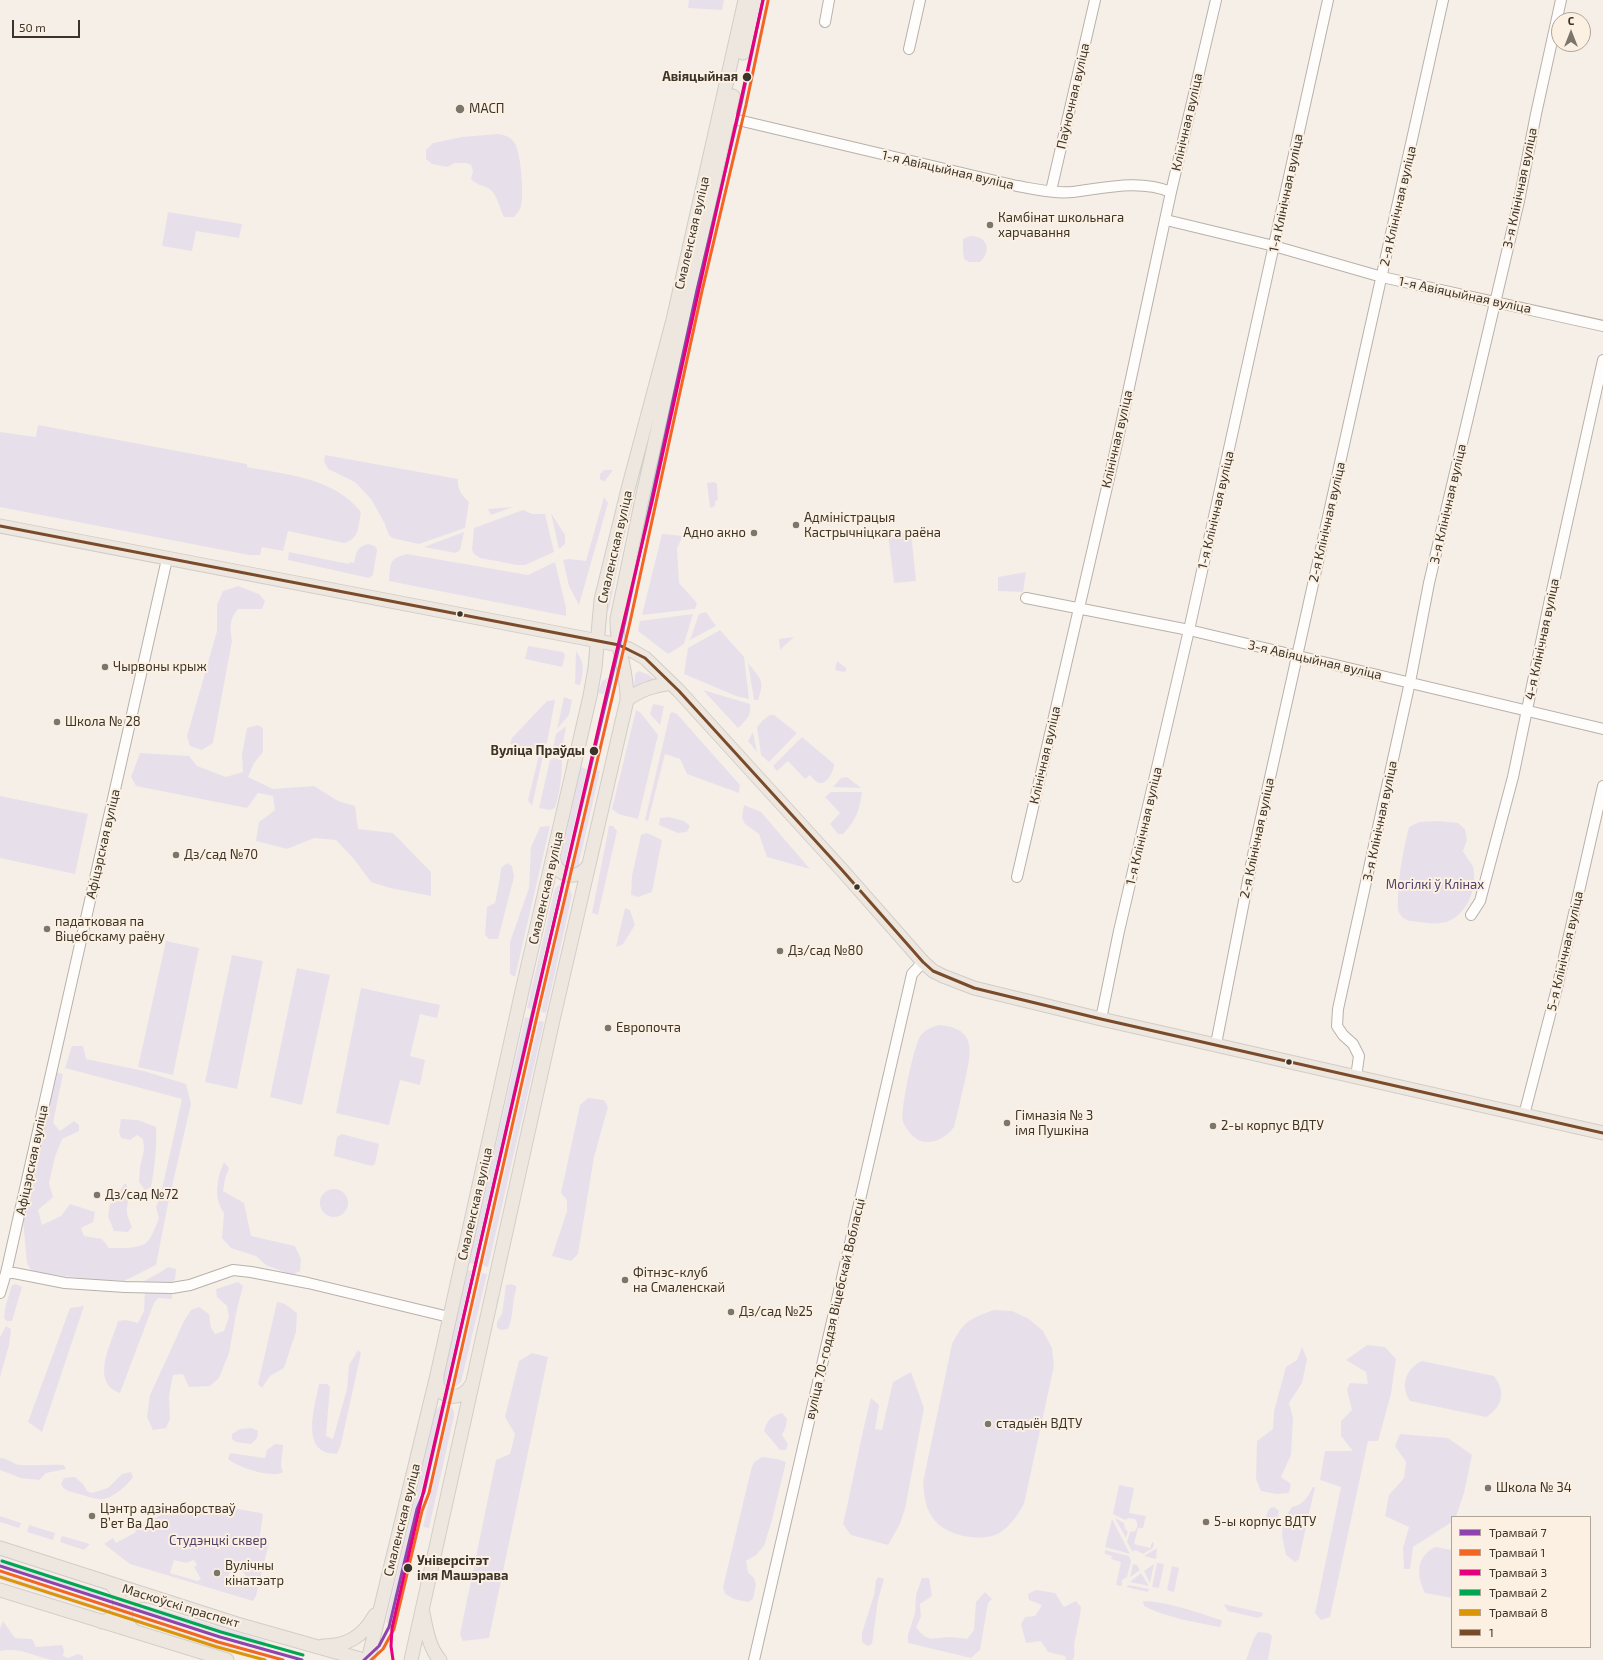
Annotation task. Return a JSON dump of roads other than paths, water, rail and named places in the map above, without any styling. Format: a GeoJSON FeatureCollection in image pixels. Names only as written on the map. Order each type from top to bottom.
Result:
{"type":"FeatureCollection","features":[{"type":"Feature","properties":{"kind":"main road","name":"Смаленская вуліца"},"geometry":{"type":"LineString","coordinates":[[411,1660],[580,898],[627,700],[627,689],[617,632],[617,619],[724,117],[745,0]]}},
{"type":"Feature","properties":{"kind":"main road","name":"Смаленская вуліца"},"geometry":{"type":"LineString","coordinates":[[368,1660],[437,1375],[590,696],[601,600],[755,0]]}},
{"type":"Feature","properties":{"kind":"main road"},"geometry":{"type":"LineString","coordinates":[[0,526],[619,645],[644,658],[671,683],[842,870],[923,962],[933,971],[943,976],[974,988],[1101,1019],[1603,1133]]}},
{"type":"Feature","properties":{"kind":"main road"},"geometry":{"type":"LineString","coordinates":[[627,700],[636,693],[650,686],[671,683]]}},
{"type":"Feature","properties":{"kind":"main road"},"geometry":{"type":"LineString","coordinates":[[553,859],[556,868],[568,875],[577,875],[588,866]]}},
{"type":"Feature","properties":{"kind":"main road"},"geometry":{"type":"LineString","coordinates":[[546,888],[557,881],[566,881],[574,886],[580,898]]}},
{"type":"Feature","properties":{"kind":"main road"},"geometry":{"type":"LineString","coordinates":[[437,1375],[436,1380],[440,1390],[448,1396],[462,1396],[469,1390],[471,1385]]}},
{"type":"Feature","properties":{"kind":"main road"},"geometry":{"type":"LineString","coordinates":[[428,1410],[438,1403],[449,1402],[458,1407],[464,1419]]}},
{"type":"Feature","properties":{"kind":"main road","name":"Маскоўскі праспект"},"geometry":{"type":"LineString","coordinates":[[0,1548],[237,1624],[364,1660]]}},
{"type":"Feature","properties":{"kind":"main road"},"geometry":{"type":"LineString","coordinates":[[102,1622],[114,1616],[119,1608],[120,1598],[111,1584]]}},
{"type":"Feature","properties":{"kind":"main road"},"geometry":{"type":"LineString","coordinates":[[0,1590],[227,1660]]}},
{"type":"Feature","properties":{"kind":"main road"},"geometry":{"type":"LineString","coordinates":[[139,1633],[132,1629],[126,1622],[126,1609],[133,1599],[141,1596],[150,1596]]}},
{"type":"Feature","properties":{"kind":"main road"},"geometry":{"type":"LineString","coordinates":[[312,1645],[335,1646],[352,1640],[365,1630],[382,1604]]}},
{"type":"Feature","properties":{"kind":"main road"},"geometry":{"type":"LineString","coordinates":[[423,1607],[431,1643],[435,1655],[440,1660]]}},
{"type":"Feature","properties":{"kind":"street"},"geometry":{"type":"LineString","coordinates":[[825,22],[829,0]]}},
{"type":"Feature","properties":{"kind":"street"},"geometry":{"type":"LineString","coordinates":[[909,49],[920,0]]}},
{"type":"Feature","properties":{"kind":"street","name":"Паўночная вуліца"},"geometry":{"type":"LineString","coordinates":[[1051,191],[1095,0]]}},
{"type":"Feature","properties":{"kind":"street","name":"Клінічная вуліца"},"geometry":{"type":"LineString","coordinates":[[1017,877],[1114,456],[1171,192],[1216,0]]}},
{"type":"Feature","properties":{"kind":"street","name":"1-я Клінічная вуліца"},"geometry":{"type":"LineString","coordinates":[[1101,1019],[1119,931],[1189,630],[1328,0]]}},
{"type":"Feature","properties":{"kind":"street","name":"2-я Клінічная вуліца"},"geometry":{"type":"LineString","coordinates":[[1216,1044],[1255,845],[1443,0]]}},
{"type":"Feature","properties":{"kind":"street","name":"3-я Клінічная вуліца"},"geometry":{"type":"LineString","coordinates":[[1356,1077],[1359,1056],[1353,1044],[1343,1035],[1337,1026],[1338,1009],[1410,682],[1429,583],[1519,201],[1561,0]]}},
{"type":"Feature","properties":{"kind":"street","name":"1-я Авіяцыйная вуліца"},"geometry":{"type":"LineString","coordinates":[[724,117],[1017,186],[1051,191],[1072,192],[1095,188],[1146,185],[1159,187],[1171,192]]}},
{"type":"Feature","properties":{"kind":"street","name":"1-я Авіяцыйная вуліца"},"geometry":{"type":"LineString","coordinates":[[1166,220],[1274,246],[1382,277],[1603,326]]}},
{"type":"Feature","properties":{"kind":"street","name":"4-я Клінічная вуліца"},"geometry":{"type":"LineString","coordinates":[[1471,914],[1480,901],[1513,777],[1528,710],[1548,604],[1603,360]]}},
{"type":"Feature","properties":{"kind":"street","name":"Афіцэрская вуліца"},"geometry":{"type":"LineString","coordinates":[[0,1293],[6,1273],[167,559]]}},
{"type":"Feature","properties":{"kind":"street","name":"3-я Авіяцыйная вуліца"},"geometry":{"type":"LineString","coordinates":[[1026,598],[1189,630],[1603,729]]}},
{"type":"Feature","properties":{"kind":"street","name":"5-я Клінічная вуліца"},"geometry":{"type":"LineString","coordinates":[[1524,1115],[1557,988],[1603,786]]}},
{"type":"Feature","properties":{"kind":"street","name":"вуліца 70-годдзя Віцебскай Вобласці"},"geometry":{"type":"LineString","coordinates":[[754,1660],[912,974],[923,962]]}},
{"type":"Feature","properties":{"kind":"street"},"geometry":{"type":"LineString","coordinates":[[6,1273],[14,1273],[64,1283],[172,1288],[190,1285],[233,1270],[251,1272],[308,1284],[449,1317]]}},
{"type":"Feature","properties":{"kind":"tram line","name":"7"},"geometry":{"type":"LineString","coordinates":[[364,1660],[379,1646],[389,1627],[417,1509],[424,1492],[532,1015],[625,621],[697,290],[741,104],[763,0]]}},
{"type":"Feature","properties":{"kind":"tram line","name":"3"},"geometry":{"type":"LineString","coordinates":[[393,1660],[391,1646],[392,1628],[605,700],[652,502],[763,0]]}},
{"type":"Feature","properties":{"kind":"tram line","name":"1"},"geometry":{"type":"LineString","coordinates":[[371,1660],[383,1649],[394,1629],[422,1511],[429,1493],[537,1016],[630,622],[702,291],[746,105],[768,1]]}},
{"type":"Feature","properties":{"kind":"tram line","name":"2"},"geometry":{"type":"LineString","coordinates":[[2,1561],[221,1632],[303,1655]]}},
{"type":"Feature","properties":{"kind":"tram line","name":"7"},"geometry":{"type":"LineString","coordinates":[[0,1566],[220,1637],[302,1660]]}},
{"type":"Feature","properties":{"kind":"tram line","name":"1"},"geometry":{"type":"LineString","coordinates":[[0,1571],[218,1642],[283,1660]]}},
{"type":"Feature","properties":{"kind":"tram line","name":"8"},"geometry":{"type":"LineString","coordinates":[[0,1577],[217,1647],[265,1660]]}},
{"type":"Feature","properties":{"kind":"place","name":"Авіяцыйная"},"geometry":{"type":"Point","coordinates":[747,77]}},
{"type":"Feature","properties":{"kind":"place","name":"МАСП"},"geometry":{"type":"Point","coordinates":[460,109]}},
{"type":"Feature","properties":{"kind":"place","name":"Камбінат школьнага харчавання"},"geometry":{"type":"Point","coordinates":[990,225]}},
{"type":"Feature","properties":{"kind":"place","name":"Адміністрацыя Кастрычніцкага раёна"},"geometry":{"type":"Point","coordinates":[796,525]}},
{"type":"Feature","properties":{"kind":"place","name":"Адно акно"},"geometry":{"type":"Point","coordinates":[754,533]}},
{"type":"Feature","properties":{"kind":"place","name":"Чырвоны крыж"},"geometry":{"type":"Point","coordinates":[105,667]}},
{"type":"Feature","properties":{"kind":"place","name":"Школа № 28"},"geometry":{"type":"Point","coordinates":[57,722]}},
{"type":"Feature","properties":{"kind":"place","name":"Вуліца Праўды"},"geometry":{"type":"Point","coordinates":[594,751]}},
{"type":"Feature","properties":{"kind":"place","name":"Дз/сад №70"},"geometry":{"type":"Point","coordinates":[176,855]}},
{"type":"Feature","properties":{"kind":"place","name":"падатковая па Віцебскаму раёну"},"geometry":{"type":"Point","coordinates":[47,929]}},
{"type":"Feature","properties":{"kind":"place","name":"Дз/сад №80"},"geometry":{"type":"Point","coordinates":[780,951]}},
{"type":"Feature","properties":{"kind":"place","name":"Европочта"},"geometry":{"type":"Point","coordinates":[608,1028]}},
{"type":"Feature","properties":{"kind":"place","name":"Гімназія № 3 імя Пушкіна"},"geometry":{"type":"Point","coordinates":[1007,1123]}},
{"type":"Feature","properties":{"kind":"place","name":"2-ы корпус ВДТУ"},"geometry":{"type":"Point","coordinates":[1213,1126]}},
{"type":"Feature","properties":{"kind":"place","name":"Дз/сад №72"},"geometry":{"type":"Point","coordinates":[97,1195]}},
{"type":"Feature","properties":{"kind":"place","name":"Фітнэс-клуб на Смаленскай"},"geometry":{"type":"Point","coordinates":[625,1280]}},
{"type":"Feature","properties":{"kind":"place","name":"Дз/сад №25"},"geometry":{"type":"Point","coordinates":[731,1312]}},
{"type":"Feature","properties":{"kind":"place","name":"стадыён ВДТУ"},"geometry":{"type":"Point","coordinates":[988,1424]}},
{"type":"Feature","properties":{"kind":"place","name":"Школа № 34"},"geometry":{"type":"Point","coordinates":[1488,1488]}},
{"type":"Feature","properties":{"kind":"place","name":"Цэнтр адзінаборстваў Вʼет Ва Дао"},"geometry":{"type":"Point","coordinates":[92,1516]}},
{"type":"Feature","properties":{"kind":"place","name":"5-ы корпус ВДТУ"},"geometry":{"type":"Point","coordinates":[1206,1522]}},
{"type":"Feature","properties":{"kind":"place","name":"Універсітэт імя Машэрава"},"geometry":{"type":"Point","coordinates":[408,1568]}},
{"type":"Feature","properties":{"kind":"place","name":"Вулічны кінатэатр"},"geometry":{"type":"Point","coordinates":[217,1573]}},
{"type":"Feature","properties":{"kind":"park label","name":"Могілкі ў Клінах"},"geometry":{"type":"Point","coordinates":[1435,885]}},
{"type":"Feature","properties":{"kind":"park label","name":"Студэнцкі сквер"},"geometry":{"type":"Point","coordinates":[218,1541]}}]}
